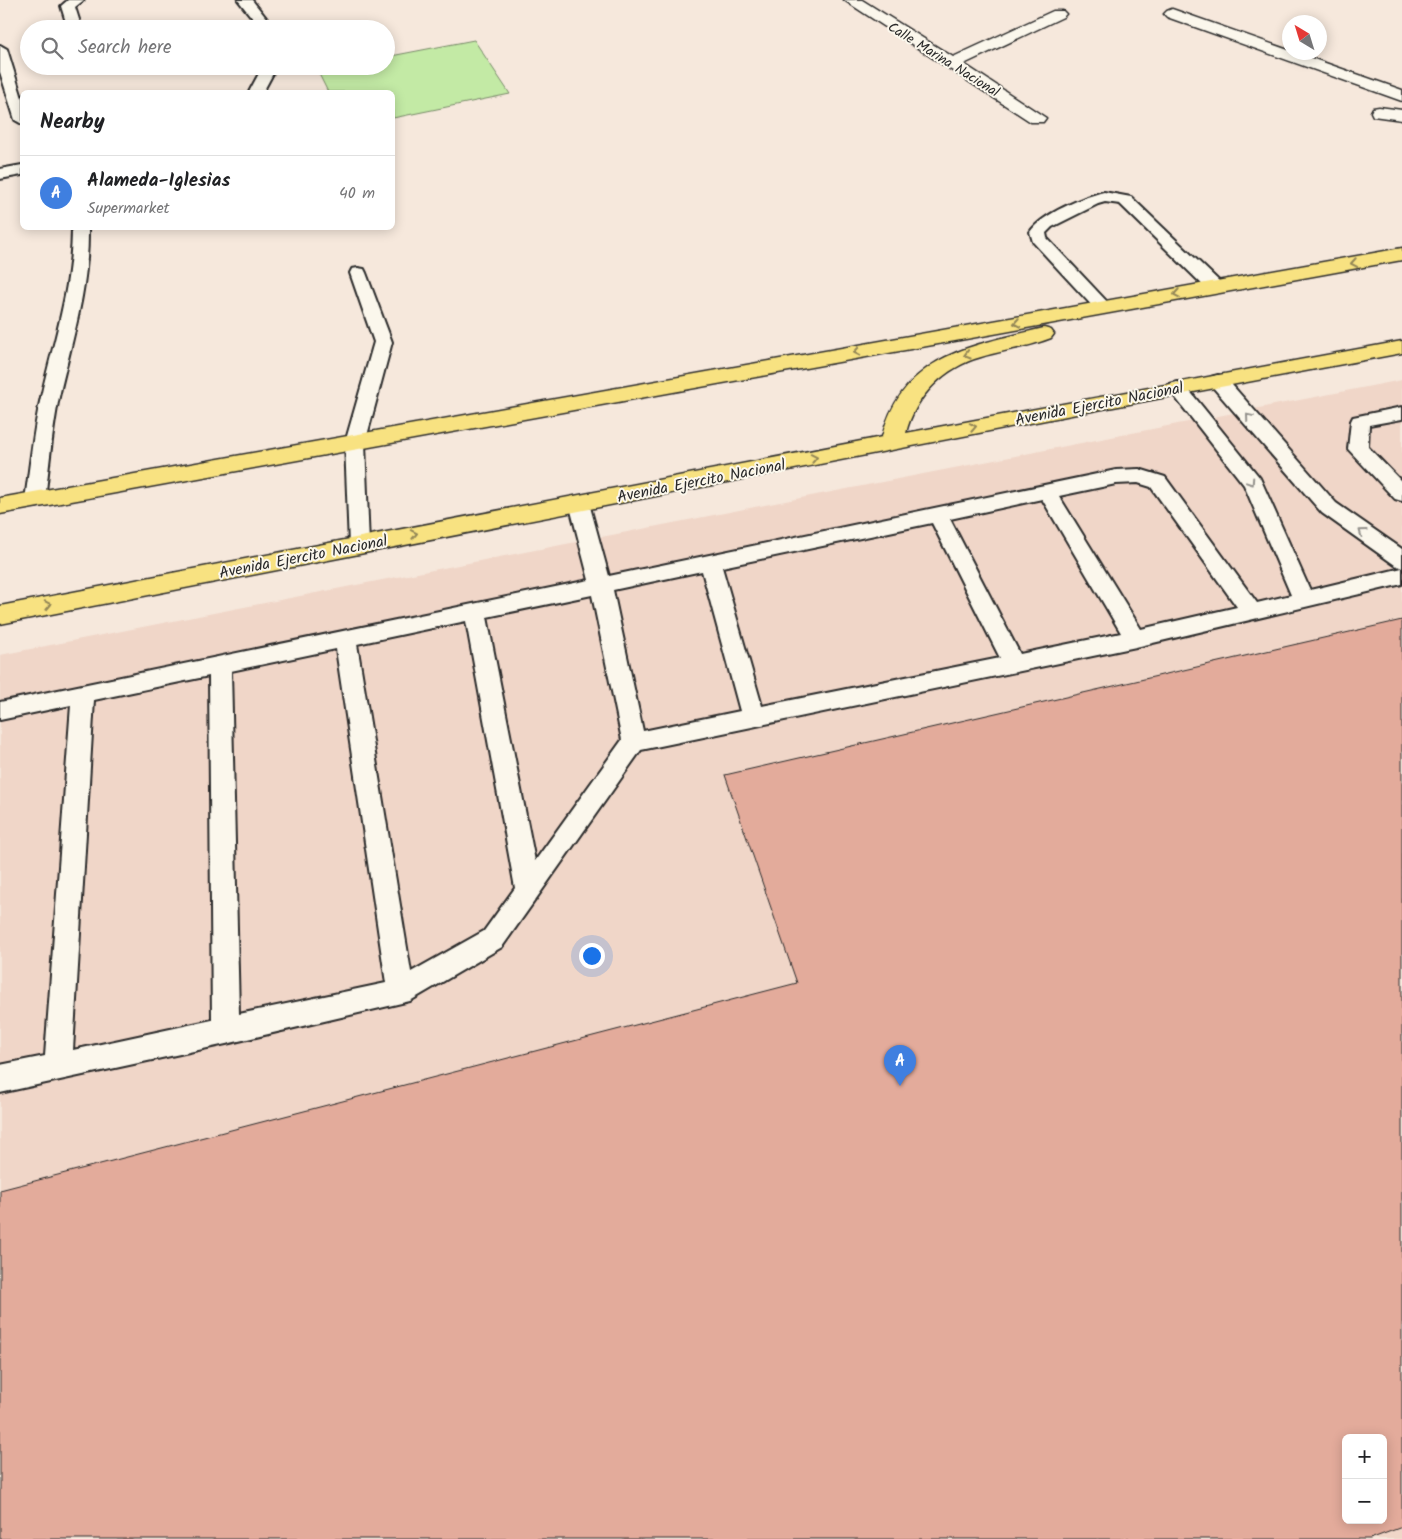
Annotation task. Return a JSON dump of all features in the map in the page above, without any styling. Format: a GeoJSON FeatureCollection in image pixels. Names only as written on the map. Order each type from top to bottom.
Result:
{"type":"FeatureCollection","features":[{"type":"Feature","properties":{"kind":"main road"},"geometry":{"type":"LineString","coordinates":[[0,506],[1402,254]]}},
{"type":"Feature","properties":{"kind":"main road"},"geometry":{"type":"LineString","coordinates":[[892,443],[895,425],[912,396],[931,374],[958,358],[1042,335],[1050,329],[1052,324],[1049,317]]}},
{"type":"Feature","properties":{"kind":"main road","name":"Avenida Ejercito Nacional"},"geometry":{"type":"LineString","coordinates":[[0,615],[1177,388],[1402,347]]}},
{"type":"Feature","properties":{"kind":"street","name":"Calle Marina Nacional"},"geometry":{"type":"LineString","coordinates":[[852,0],[1037,118]]}},
{"type":"Feature","properties":{"kind":"street"},"geometry":{"type":"LineString","coordinates":[[952,64],[1058,14]]}},
{"type":"Feature","properties":{"kind":"street"},"geometry":{"type":"LineString","coordinates":[[1172,14],[1402,96]]}},
{"type":"Feature","properties":{"kind":"street"},"geometry":{"type":"LineString","coordinates":[[1379,112],[1402,115]]}},
{"type":"Feature","properties":{"kind":"lane"},"geometry":{"type":"LineString","coordinates":[[72,20],[68,6],[77,0]]}},
{"type":"Feature","properties":{"kind":"lane"},"geometry":{"type":"LineString","coordinates":[[245,0],[261,20]]}},
{"type":"Feature","properties":{"kind":"lane"},"geometry":{"type":"LineString","coordinates":[[0,49],[20,114]]}},
{"type":"Feature","properties":{"kind":"lane"},"geometry":{"type":"LineString","coordinates":[[257,90],[265,75]]}},
{"type":"Feature","properties":{"kind":"lane"},"geometry":{"type":"LineString","coordinates":[[0,174],[20,170]]}},
{"type":"Feature","properties":{"kind":"lane"},"geometry":{"type":"LineString","coordinates":[[1103,307],[1039,239],[1038,232],[1046,224],[1104,197],[1125,200],[1215,287]]}},
{"type":"Feature","properties":{"kind":"lane"},"geometry":{"type":"LineString","coordinates":[[35,500],[49,398],[77,294],[82,255],[80,230]]}},
{"type":"Feature","properties":{"kind":"lane"},"geometry":{"type":"LineString","coordinates":[[358,273],[383,342],[355,443],[359,545]]}},
{"type":"Feature","properties":{"kind":"lane"},"geometry":{"type":"LineString","coordinates":[[1218,381],[1329,508],[1402,560]]}},
{"type":"Feature","properties":{"kind":"lane"},"geometry":{"type":"LineString","coordinates":[[1177,388],[1253,484],[1304,600]]}},
{"type":"Feature","properties":{"kind":"lane"},"geometry":{"type":"LineString","coordinates":[[1402,413],[1360,421],[1358,449],[1402,494]]}},
{"type":"Feature","properties":{"kind":"lane"},"geometry":{"type":"LineString","coordinates":[[0,711],[1047,492],[1116,478],[1139,476],[1158,482],[1252,612]]}},
{"type":"Feature","properties":{"kind":"lane"},"geometry":{"type":"LineString","coordinates":[[1047,492],[1136,639]]}},
{"type":"Feature","properties":{"kind":"lane"},"geometry":{"type":"LineString","coordinates":[[579,503],[602,586],[634,742]]}},
{"type":"Feature","properties":{"kind":"lane"},"geometry":{"type":"LineString","coordinates":[[938,515],[1014,664]]}},
{"type":"Feature","properties":{"kind":"lane"},"geometry":{"type":"LineString","coordinates":[[710,563],[754,718]]}},
{"type":"Feature","properties":{"kind":"lane"},"geometry":{"type":"LineString","coordinates":[[0,1079],[401,992],[493,940],[634,742],[1136,639],[1402,576]]}},
{"type":"Feature","properties":{"kind":"lane"},"geometry":{"type":"LineString","coordinates":[[475,612],[528,891]]}},
{"type":"Feature","properties":{"kind":"lane"},"geometry":{"type":"LineString","coordinates":[[346,639],[401,992]]}},
{"type":"Feature","properties":{"kind":"lane"},"geometry":{"type":"LineString","coordinates":[[220,665],[226,1031]]}},
{"type":"Feature","properties":{"kind":"lane"},"geometry":{"type":"LineString","coordinates":[[58,1067],[82,694]]}},
{"type":"Feature","properties":{"kind":"shaded area"},"geometry":{"type":"Polygon","coordinates":[[[1402,380],[1402,1539],[0,1539],[0,655],[1402,380]]]}},
{"type":"Feature","properties":{"kind":"green space"},"geometry":{"type":"Polygon","coordinates":[[[474,40],[510,94],[395,118],[395,90],[327,90],[320,75],[395,75],[395,55],[474,40]]]}},
{"type":"Feature","properties":{"kind":"building"},"geometry":{"type":"Polygon","coordinates":[[[1402,620],[1402,1527],[1370,1539],[0,1539],[0,1190],[797,983],[725,775],[1402,620]]]}},
{"type":"Feature","properties":{"kind":"place","name":"Alameda-Iglesias"},"geometry":{"type":"Point","coordinates":[900,1086]}}]}
